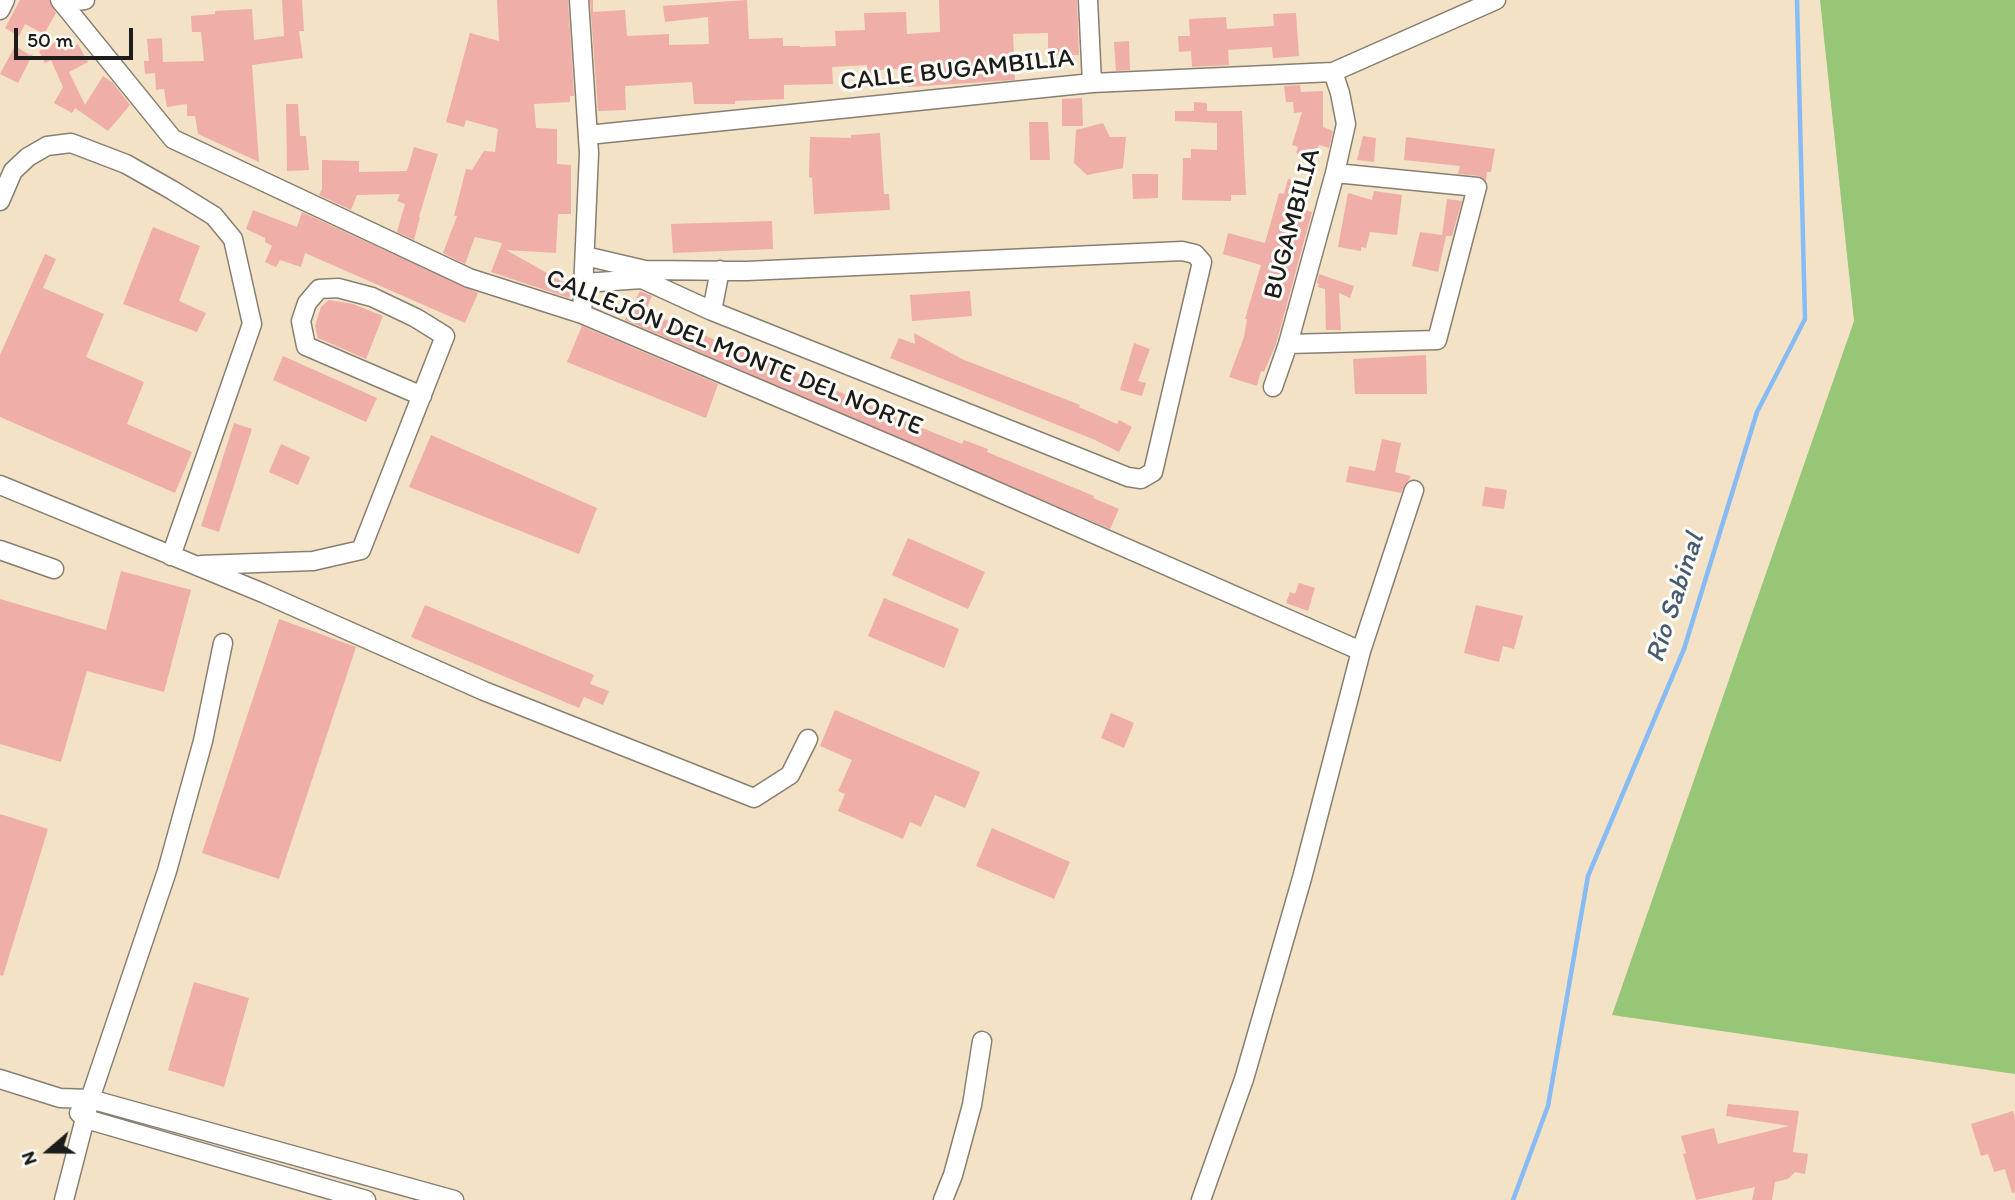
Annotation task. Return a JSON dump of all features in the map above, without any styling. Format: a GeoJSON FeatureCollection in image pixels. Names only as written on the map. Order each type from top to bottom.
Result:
{"type":"FeatureCollection","features":[{"type":"Feature","properties":{"kind":"street"},"geometry":{"type":"LineString","coordinates":[[0,10],[5,0]]}},
{"type":"Feature","properties":{"kind":"street"},"geometry":{"type":"LineString","coordinates":[[61,1],[85,0]]}},
{"type":"Feature","properties":{"kind":"street"},"geometry":{"type":"LineString","coordinates":[[579,0],[588,135],[582,314]]}},
{"type":"Feature","properties":{"kind":"street"},"geometry":{"type":"LineString","coordinates":[[1088,0],[1092,83]]}},
{"type":"Feature","properties":{"kind":"street"},"geometry":{"type":"LineString","coordinates":[[1332,72],[1496,0]]}},
{"type":"Feature","properties":{"kind":"street","name":"CALLEJÓN DEL MONTE DEL NORTE"},"geometry":{"type":"LineString","coordinates":[[61,1],[173,139],[469,278],[582,314],[914,455],[1361,651]]}},
{"type":"Feature","properties":{"kind":"street","name":"CALLE BUGAMBILIA"},"geometry":{"type":"LineString","coordinates":[[588,135],[1092,83],[1332,72]]}},
{"type":"Feature","properties":{"kind":"street","name":"BUGAMBILIA"},"geometry":{"type":"LineString","coordinates":[[1273,387],[1288,344],[1346,124],[1340,93],[1332,72]]}},
{"type":"Feature","properties":{"kind":"street"},"geometry":{"type":"LineString","coordinates":[[0,201],[13,171],[29,157],[47,146],[71,143],[126,164],[172,190],[214,216],[233,239],[252,324],[171,556]]}},
{"type":"Feature","properties":{"kind":"street"},"geometry":{"type":"LineString","coordinates":[[1288,344],[1437,340],[1477,187],[1335,173]]}},
{"type":"Feature","properties":{"kind":"street"},"geometry":{"type":"LineString","coordinates":[[583,283],[643,275],[720,270],[747,271],[1182,251],[1195,254],[1202,262],[1153,472],[1141,479],[1115,472],[712,310],[643,275],[585,256]]}},
{"type":"Feature","properties":{"kind":"street"},"geometry":{"type":"LineString","coordinates":[[712,310],[720,270]]}},
{"type":"Feature","properties":{"kind":"street"},"geometry":{"type":"LineString","coordinates":[[194,565],[313,561],[362,550],[422,396],[445,336],[416,318],[372,297],[338,288],[319,289],[307,303],[301,321],[306,346],[422,396]]}},
{"type":"Feature","properties":{"kind":"street"},"geometry":{"type":"LineString","coordinates":[[0,485],[362,636],[484,691],[754,798],[790,775],[808,739]]}},
{"type":"Feature","properties":{"kind":"street"},"geometry":{"type":"LineString","coordinates":[[1201,1200],[1248,1066],[1302,878],[1361,651],[1413,490]]}},
{"type":"Feature","properties":{"kind":"street"},"geometry":{"type":"LineString","coordinates":[[0,550],[54,569]]}},
{"type":"Feature","properties":{"kind":"street"},"geometry":{"type":"LineString","coordinates":[[64,1200],[90,1099],[167,871],[204,741],[223,643]]}},
{"type":"Feature","properties":{"kind":"street"},"geometry":{"type":"LineString","coordinates":[[943,1200],[953,1175],[972,1105],[982,1041]]}},
{"type":"Feature","properties":{"kind":"street"},"geometry":{"type":"LineString","coordinates":[[0,1079],[60,1098],[90,1099],[454,1200]]}},
{"type":"Feature","properties":{"kind":"street"},"geometry":{"type":"LineString","coordinates":[[60,1098],[86,1119],[366,1200]]}},
{"type":"Feature","properties":{"kind":"street"},"geometry":{"type":"LineString","coordinates":[[284,1176],[291,1156]]}},
{"type":"Feature","properties":{"kind":"green space"},"geometry":{"type":"Polygon","coordinates":[[[1820,0],[2015,0],[2015,1074],[1612,1015],[1854,321],[1820,0]]]}},
{"type":"Feature","properties":{"kind":"building"},"geometry":{"type":"Polygon","coordinates":[[[20,0],[49,0],[56,13],[44,34],[25,24],[19,36],[5,28],[20,0]]]}},
{"type":"Feature","properties":{"kind":"building"},"geometry":{"type":"Polygon","coordinates":[[[282,0],[302,0],[304,31],[299,31],[303,58],[252,65],[259,162],[198,134],[195,116],[187,116],[187,104],[167,107],[164,89],[156,90],[155,73],[145,74],[144,61],[149,61],[147,39],[162,38],[163,62],[204,61],[201,32],[192,32],[191,16],[215,14],[215,11],[252,9],[254,40],[284,36],[282,0]]]}},
{"type":"Feature","properties":{"kind":"building"},"geometry":{"type":"Polygon","coordinates":[[[497,0],[568,0],[574,96],[570,96],[570,102],[534,104],[536,128],[557,129],[557,164],[571,165],[571,214],[558,214],[556,253],[506,250],[572,287],[569,298],[491,272],[502,243],[475,237],[465,264],[443,253],[457,216],[454,216],[466,169],[472,170],[484,151],[495,152],[498,129],[466,120],[464,127],[446,122],[470,33],[499,41],[497,0]]]}},
{"type":"Feature","properties":{"kind":"building"},"geometry":{"type":"Polygon","coordinates":[[[590,0],[593,0],[593,12],[625,10],[627,36],[669,34],[669,45],[709,44],[708,17],[665,22],[663,6],[747,0],[749,39],[783,38],[783,46],[800,47],[836,46],[835,31],[865,30],[864,13],[906,12],[907,34],[940,32],[939,0],[1077,0],[1079,55],[1048,55],[1048,33],[1013,34],[1015,80],[908,87],[907,68],[880,70],[880,75],[867,75],[867,65],[832,67],[833,84],[784,85],[784,99],[735,101],[735,104],[694,104],[692,82],[625,86],[626,110],[598,111],[590,0]]]}},
{"type":"Feature","properties":{"kind":"building"},"geometry":{"type":"Polygon","coordinates":[[[1296,13],[1299,56],[1273,58],[1272,47],[1228,50],[1229,65],[1192,67],[1191,51],[1179,52],[1178,36],[1190,36],[1189,19],[1226,17],[1227,29],[1274,26],[1273,14],[1296,13]]]}},
{"type":"Feature","properties":{"kind":"building"},"geometry":{"type":"Polygon","coordinates":[[[60,40],[65,51],[78,44],[88,62],[69,72],[85,105],[103,76],[113,83],[130,105],[108,131],[75,108],[72,113],[54,103],[63,87],[51,60],[45,63],[39,51],[60,40]]]}},
{"type":"Feature","properties":{"kind":"building"},"geometry":{"type":"Polygon","coordinates":[[[1129,41],[1130,70],[1116,71],[1114,42],[1129,41]]]}},
{"type":"Feature","properties":{"kind":"building"},"geometry":{"type":"Polygon","coordinates":[[[15,46],[30,55],[33,54],[18,83],[0,74],[15,46]]]}},
{"type":"Feature","properties":{"kind":"building"},"geometry":{"type":"Polygon","coordinates":[[[1300,85],[1301,92],[1323,91],[1323,127],[1333,131],[1329,148],[1319,145],[1314,160],[1296,153],[1298,147],[1292,145],[1302,112],[1294,113],[1293,102],[1286,102],[1284,86],[1300,85]]]}},
{"type":"Feature","properties":{"kind":"building"},"geometry":{"type":"Polygon","coordinates":[[[1082,98],[1083,126],[1062,126],[1062,99],[1082,98]]]}},
{"type":"Feature","properties":{"kind":"building"},"geometry":{"type":"Polygon","coordinates":[[[1194,102],[1207,103],[1207,111],[1242,111],[1246,195],[1231,195],[1231,201],[1182,200],[1183,158],[1191,158],[1191,149],[1217,150],[1217,123],[1175,121],[1175,111],[1194,111],[1194,102]]]}},
{"type":"Feature","properties":{"kind":"building"},"geometry":{"type":"Polygon","coordinates":[[[286,104],[298,104],[300,136],[306,136],[309,170],[287,171],[286,104]]]}},
{"type":"Feature","properties":{"kind":"building"},"geometry":{"type":"Polygon","coordinates":[[[1029,122],[1048,122],[1050,160],[1030,160],[1029,122]]]}},
{"type":"Feature","properties":{"kind":"building"},"geometry":{"type":"Polygon","coordinates":[[[1103,123],[1110,137],[1126,137],[1123,168],[1087,175],[1074,163],[1076,130],[1103,123]]]}},
{"type":"Feature","properties":{"kind":"building"},"geometry":{"type":"Polygon","coordinates":[[[880,133],[884,194],[889,194],[890,210],[814,214],[812,178],[809,177],[810,137],[851,138],[851,135],[880,133]]]}},
{"type":"Feature","properties":{"kind":"building"},"geometry":{"type":"Polygon","coordinates":[[[1363,136],[1376,138],[1374,162],[1357,160],[1363,136]]]}},
{"type":"Feature","properties":{"kind":"building"},"geometry":{"type":"Polygon","coordinates":[[[1406,137],[1495,149],[1491,172],[1487,172],[1486,181],[1479,176],[1458,174],[1460,166],[1404,160],[1406,137]]]}},
{"type":"Feature","properties":{"kind":"building"},"geometry":{"type":"Polygon","coordinates":[[[414,147],[438,154],[414,240],[397,232],[405,204],[397,201],[400,194],[357,195],[351,210],[319,195],[322,189],[322,160],[359,161],[359,172],[407,171],[414,147]]]}},
{"type":"Feature","properties":{"kind":"building"},"geometry":{"type":"Polygon","coordinates":[[[1132,174],[1158,174],[1158,198],[1133,199],[1132,174]]]}},
{"type":"Feature","properties":{"kind":"building"},"geometry":{"type":"Polygon","coordinates":[[[1288,179],[1312,183],[1305,210],[1312,212],[1276,344],[1264,372],[1261,371],[1257,386],[1229,377],[1244,337],[1245,319],[1261,265],[1223,254],[1228,233],[1265,243],[1279,193],[1284,194],[1288,179]]]}},
{"type":"Feature","properties":{"kind":"building"},"geometry":{"type":"Polygon","coordinates":[[[1374,191],[1402,195],[1397,235],[1370,232],[1366,248],[1361,247],[1361,251],[1338,247],[1348,193],[1372,200],[1374,191]]]}},
{"type":"Feature","properties":{"kind":"building"},"geometry":{"type":"Polygon","coordinates":[[[1447,199],[1462,201],[1452,236],[1446,236],[1438,272],[1412,266],[1420,232],[1442,235],[1447,199]]]}},
{"type":"Feature","properties":{"kind":"building"},"geometry":{"type":"Polygon","coordinates":[[[253,210],[297,227],[302,212],[478,293],[465,323],[305,253],[301,267],[280,260],[276,267],[265,262],[272,246],[265,242],[265,238],[246,229],[253,210]]]}},
{"type":"Feature","properties":{"kind":"building"},"geometry":{"type":"Polygon","coordinates":[[[772,221],[773,249],[673,253],[671,224],[772,221]]]}},
{"type":"Feature","properties":{"kind":"building"},"geometry":{"type":"Polygon","coordinates":[[[153,227],[200,246],[179,301],[206,313],[197,332],[123,304],[153,227]]]}},
{"type":"Feature","properties":{"kind":"building"},"geometry":{"type":"Polygon","coordinates":[[[45,254],[56,259],[43,288],[104,314],[86,357],[144,382],[127,424],[192,452],[175,493],[0,417],[0,355],[45,254]]]}},
{"type":"Feature","properties":{"kind":"building"},"geometry":{"type":"Polygon","coordinates":[[[1319,274],[1354,286],[1350,298],[1339,293],[1341,330],[1326,330],[1325,289],[1318,287],[1319,274]]]}},
{"type":"Feature","properties":{"kind":"building"},"geometry":{"type":"Polygon","coordinates":[[[640,291],[652,296],[646,310],[659,317],[809,378],[892,416],[962,444],[964,440],[988,449],[987,452],[1094,496],[1093,498],[1119,509],[1110,529],[625,320],[640,291]]]}},
{"type":"Feature","properties":{"kind":"building"},"geometry":{"type":"Polygon","coordinates":[[[970,291],[972,316],[912,321],[910,295],[970,291]]]}},
{"type":"Feature","properties":{"kind":"building"},"geometry":{"type":"Polygon","coordinates":[[[329,300],[353,304],[383,316],[366,359],[318,338],[315,326],[321,307],[329,300]]]}},
{"type":"Feature","properties":{"kind":"building"},"geometry":{"type":"Polygon","coordinates":[[[582,326],[718,384],[706,418],[567,362],[582,326]]]}},
{"type":"Feature","properties":{"kind":"building"},"geometry":{"type":"Polygon","coordinates":[[[914,333],[962,359],[1080,405],[1079,407],[1117,424],[1119,420],[1132,427],[1119,452],[890,358],[899,338],[915,344],[914,333]]]}},
{"type":"Feature","properties":{"kind":"building"},"geometry":{"type":"Polygon","coordinates":[[[1134,343],[1150,349],[1138,381],[1146,383],[1142,396],[1120,390],[1134,343]]]}},
{"type":"Feature","properties":{"kind":"building"},"geometry":{"type":"Polygon","coordinates":[[[1426,355],[1427,394],[1355,394],[1353,359],[1426,355]]]}},
{"type":"Feature","properties":{"kind":"building"},"geometry":{"type":"Polygon","coordinates":[[[283,356],[377,398],[366,422],[273,380],[283,356]]]}},
{"type":"Feature","properties":{"kind":"building"},"geometry":{"type":"Polygon","coordinates":[[[234,423],[252,429],[219,532],[201,526],[234,423]]]}},
{"type":"Feature","properties":{"kind":"building"},"geometry":{"type":"Polygon","coordinates":[[[431,435],[597,508],[579,554],[409,487],[431,435]]]}},
{"type":"Feature","properties":{"kind":"building"},"geometry":{"type":"Polygon","coordinates":[[[1382,439],[1401,443],[1395,472],[1411,476],[1401,493],[1346,482],[1349,466],[1375,471],[1382,439]]]}},
{"type":"Feature","properties":{"kind":"building"},"geometry":{"type":"Polygon","coordinates":[[[281,444],[310,457],[298,485],[269,472],[281,444]]]}},
{"type":"Feature","properties":{"kind":"building"},"geometry":{"type":"Polygon","coordinates":[[[1485,487],[1507,490],[1504,509],[1482,506],[1485,487]]]}},
{"type":"Feature","properties":{"kind":"building"},"geometry":{"type":"Polygon","coordinates":[[[908,538],[985,572],[968,609],[892,575],[908,538]]]}},
{"type":"Feature","properties":{"kind":"building"},"geometry":{"type":"Polygon","coordinates":[[[121,571],[191,590],[164,692],[87,671],[61,762],[0,744],[0,599],[106,630],[121,571]]]}},
{"type":"Feature","properties":{"kind":"building"},"geometry":{"type":"Polygon","coordinates":[[[1299,583],[1315,588],[1308,611],[1286,603],[1290,592],[1295,594],[1299,583]]]}},
{"type":"Feature","properties":{"kind":"building"},"geometry":{"type":"Polygon","coordinates":[[[884,598],[959,629],[944,668],[868,636],[884,598]]]}},
{"type":"Feature","properties":{"kind":"building"},"geometry":{"type":"Polygon","coordinates":[[[425,605],[594,675],[590,684],[609,691],[603,705],[584,697],[579,708],[411,637],[425,605]]]}},
{"type":"Feature","properties":{"kind":"building"},"geometry":{"type":"Polygon","coordinates":[[[1476,605],[1523,616],[1514,649],[1503,646],[1499,662],[1464,653],[1476,605]]]}},
{"type":"Feature","properties":{"kind":"building"},"geometry":{"type":"Polygon","coordinates":[[[279,619],[356,647],[279,879],[202,853],[279,619]]]}},
{"type":"Feature","properties":{"kind":"building"},"geometry":{"type":"Polygon","coordinates":[[[835,710],[980,772],[965,808],[935,795],[921,827],[910,822],[903,839],[838,811],[845,794],[838,791],[852,760],[820,746],[835,710]]]}},
{"type":"Feature","properties":{"kind":"building"},"geometry":{"type":"Polygon","coordinates":[[[1111,713],[1134,723],[1124,748],[1101,738],[1111,713]]]}},
{"type":"Feature","properties":{"kind":"building"},"geometry":{"type":"Polygon","coordinates":[[[0,814],[48,829],[3,976],[0,975],[0,814]]]}},
{"type":"Feature","properties":{"kind":"building"},"geometry":{"type":"Polygon","coordinates":[[[992,828],[1070,862],[1054,899],[976,866],[992,828]]]}},
{"type":"Feature","properties":{"kind":"building"},"geometry":{"type":"Polygon","coordinates":[[[194,982],[249,998],[224,1087],[168,1070],[194,982]]]}},
{"type":"Feature","properties":{"kind":"building"},"geometry":{"type":"Polygon","coordinates":[[[1728,1104],[1799,1111],[1793,1152],[1808,1154],[1805,1174],[1795,1172],[1788,1179],[1775,1182],[1772,1200],[1752,1200],[1755,1187],[1696,1200],[1683,1154],[1686,1153],[1681,1136],[1714,1128],[1718,1144],[1789,1126],[1726,1116],[1728,1104]]]}},
{"type":"Feature","properties":{"kind":"building"},"geometry":{"type":"Polygon","coordinates":[[[2013,1111],[2015,1192],[2012,1193],[2005,1169],[1994,1172],[1988,1154],[1981,1156],[1971,1124],[2013,1111]]]}},
{"type":"Feature","properties":{"kind":"waterway","name":"Río Sabinal"},"geometry":{"type":"LineString","coordinates":[[1513,1200],[1548,1106],[1588,876],[1684,649],[1757,412],[1805,319],[1797,0]]}}]}
